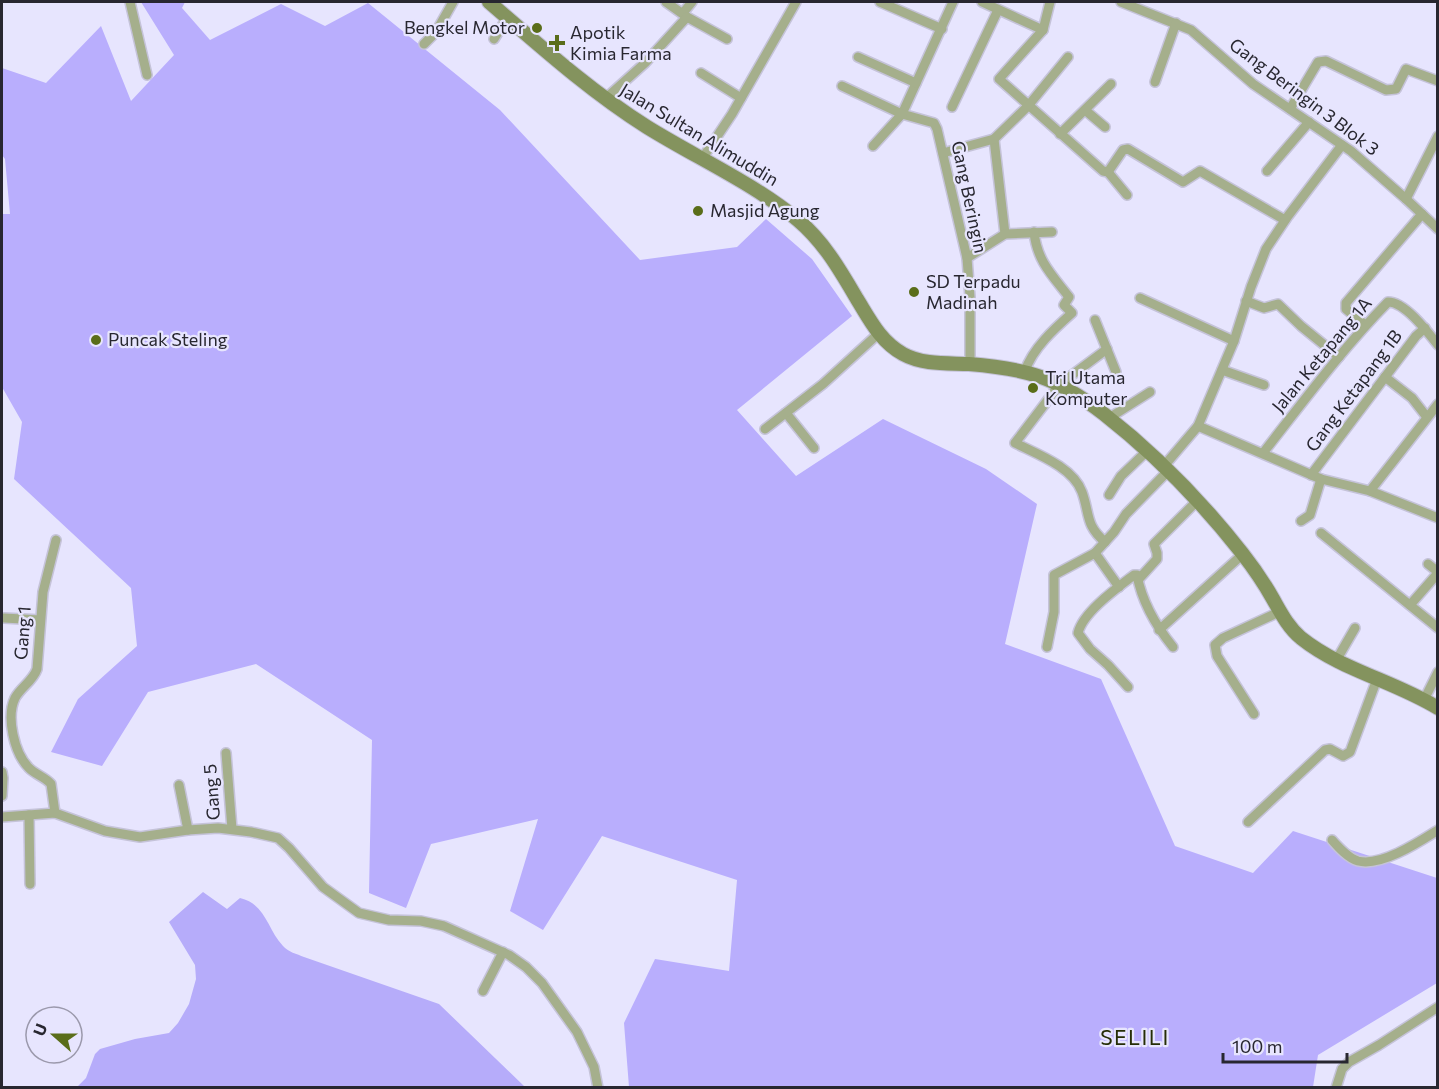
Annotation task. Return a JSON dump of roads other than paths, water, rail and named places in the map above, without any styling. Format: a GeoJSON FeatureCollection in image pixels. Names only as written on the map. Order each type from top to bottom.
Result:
{"type":"FeatureCollection","features":[{"type":"Feature","properties":{"kind":"main road","name":"Jalan Sultan Alimuddin"},"geometry":{"type":"LineString","coordinates":[[489,2],[549,55],[605,99],[777,204],[811,231],[832,257],[878,334],[900,352],[922,361],[1025,371],[1060,384],[1109,418],[1147,451],[1197,501],[1243,554],[1279,612],[1303,639],[1337,659],[1424,699],[1437,708]]}},
{"type":"Feature","properties":{"kind":"street"},"geometry":{"type":"LineString","coordinates":[[130,2],[147,75]]}},
{"type":"Feature","properties":{"kind":"street"},"geometry":{"type":"LineString","coordinates":[[424,44],[436,32],[453,2]]}},
{"type":"Feature","properties":{"kind":"street"},"geometry":{"type":"LineString","coordinates":[[666,2],[727,39]]}},
{"type":"Feature","properties":{"kind":"street"},"geometry":{"type":"LineString","coordinates":[[605,99],[645,63],[685,15],[692,2]]}},
{"type":"Feature","properties":{"kind":"street"},"geometry":{"type":"LineString","coordinates":[[702,159],[741,98],[796,2]]}},
{"type":"Feature","properties":{"kind":"street"},"geometry":{"type":"LineString","coordinates":[[880,2],[942,29]]}},
{"type":"Feature","properties":{"kind":"street"},"geometry":{"type":"LineString","coordinates":[[873,146],[902,114],[953,2]]}},
{"type":"Feature","properties":{"kind":"street"},"geometry":{"type":"LineString","coordinates":[[982,2],[1043,30]]}},
{"type":"Feature","properties":{"kind":"street"},"geometry":{"type":"LineString","coordinates":[[1050,2],[1043,30],[999,79],[1103,171],[1108,172],[1127,195]]}},
{"type":"Feature","properties":{"kind":"street","name":"Gang Beringin 3 Blok 3"},"geometry":{"type":"LineString","coordinates":[[1121,2],[1191,30],[1253,84],[1342,145],[1406,199],[1437,229]]}},
{"type":"Feature","properties":{"kind":"street"},"geometry":{"type":"LineString","coordinates":[[1147,12],[1152,2]]}},
{"type":"Feature","properties":{"kind":"street"},"geometry":{"type":"LineString","coordinates":[[952,108],[998,10]]}},
{"type":"Feature","properties":{"kind":"street"},"geometry":{"type":"LineString","coordinates":[[494,39],[507,18]]}},
{"type":"Feature","properties":{"kind":"street"},"geometry":{"type":"LineString","coordinates":[[1155,82],[1176,23]]}},
{"type":"Feature","properties":{"kind":"street"},"geometry":{"type":"LineString","coordinates":[[858,57],[916,84]]}},
{"type":"Feature","properties":{"kind":"street"},"geometry":{"type":"LineString","coordinates":[[943,153],[994,140],[1028,106],[1068,57]]}},
{"type":"Feature","properties":{"kind":"street"},"geometry":{"type":"LineString","coordinates":[[1290,109],[1318,62],[1326,61],[1386,90],[1396,89],[1406,69],[1437,81]]}},
{"type":"Feature","properties":{"kind":"street"},"geometry":{"type":"LineString","coordinates":[[701,73],[741,98]]}},
{"type":"Feature","properties":{"kind":"street"},"geometry":{"type":"LineString","coordinates":[[1060,134],[1112,84]]}},
{"type":"Feature","properties":{"kind":"street"},"geometry":{"type":"LineString","coordinates":[[842,86],[902,114]]}},
{"type":"Feature","properties":{"kind":"street"},"geometry":{"type":"LineString","coordinates":[[1085,110],[1104,127]]}},
{"type":"Feature","properties":{"kind":"street","name":"Gang Beringin"},"geometry":{"type":"LineString","coordinates":[[902,114],[934,123],[937,129],[967,258],[970,297],[970,364]]}},
{"type":"Feature","properties":{"kind":"street"},"geometry":{"type":"LineString","coordinates":[[1267,171],[1309,122]]}},
{"type":"Feature","properties":{"kind":"street"},"geometry":{"type":"LineString","coordinates":[[1406,199],[1437,136]]}},
{"type":"Feature","properties":{"kind":"street"},"geometry":{"type":"LineString","coordinates":[[994,140],[1005,234]]}},
{"type":"Feature","properties":{"kind":"street"},"geometry":{"type":"LineString","coordinates":[[1047,647],[1054,612],[1054,576],[1095,554],[1120,525],[1126,514],[1166,469],[1198,426],[1234,341],[1246,301],[1266,249],[1342,145]]}},
{"type":"Feature","properties":{"kind":"street"},"geometry":{"type":"LineString","coordinates":[[1108,172],[1123,150],[1128,148],[1183,182],[1200,171],[1285,220]]}},
{"type":"Feature","properties":{"kind":"street"},"geometry":{"type":"LineString","coordinates":[[1365,325],[1346,309],[1346,303],[1422,214]]}},
{"type":"Feature","properties":{"kind":"street"},"geometry":{"type":"LineString","coordinates":[[1025,371],[1035,352],[1072,314],[1064,306],[1069,297],[1039,257],[1034,232]]}},
{"type":"Feature","properties":{"kind":"street"},"geometry":{"type":"LineString","coordinates":[[967,258],[1005,234],[1052,232]]}},
{"type":"Feature","properties":{"kind":"street"},"geometry":{"type":"LineString","coordinates":[[1140,298],[1234,341]]}},
{"type":"Feature","properties":{"kind":"street"},"geometry":{"type":"LineString","coordinates":[[1246,301],[1264,309],[1278,304],[1339,357]]}},
{"type":"Feature","properties":{"kind":"street","name":"Jalan Ketapang 1A"},"geometry":{"type":"LineString","coordinates":[[1263,453],[1365,325],[1388,302],[1404,309],[1425,328],[1437,345]]}},
{"type":"Feature","properties":{"kind":"street"},"geometry":{"type":"LineString","coordinates":[[1095,320],[1116,372]]}},
{"type":"Feature","properties":{"kind":"street","name":"Gang Ketapang 1B"},"geometry":{"type":"LineString","coordinates":[[1311,475],[1384,377],[1425,328]]}},
{"type":"Feature","properties":{"kind":"street"},"geometry":{"type":"LineString","coordinates":[[765,429],[878,334]]}},
{"type":"Feature","properties":{"kind":"street"},"geometry":{"type":"LineString","coordinates":[[1105,542],[1094,533],[1090,525],[1082,491],[1074,479],[1041,456],[1015,443],[1060,384],[1107,349]]}},
{"type":"Feature","properties":{"kind":"street"},"geometry":{"type":"LineString","coordinates":[[1222,370],[1264,385]]}},
{"type":"Feature","properties":{"kind":"street"},"geometry":{"type":"LineString","coordinates":[[1384,377],[1412,398],[1426,416]]}},
{"type":"Feature","properties":{"kind":"street"},"geometry":{"type":"LineString","coordinates":[[1109,418],[1150,392]]}},
{"type":"Feature","properties":{"kind":"street"},"geometry":{"type":"LineString","coordinates":[[1370,491],[1437,404]]}},
{"type":"Feature","properties":{"kind":"street"},"geometry":{"type":"LineString","coordinates":[[786,413],[814,448]]}},
{"type":"Feature","properties":{"kind":"street"},"geometry":{"type":"LineString","coordinates":[[1198,426],[1321,479],[1370,491],[1437,518]]}},
{"type":"Feature","properties":{"kind":"street"},"geometry":{"type":"LineString","coordinates":[[1109,495],[1121,476],[1147,451]]}},
{"type":"Feature","properties":{"kind":"street"},"geometry":{"type":"LineString","coordinates":[[1301,521],[1310,515],[1321,479]]}},
{"type":"Feature","properties":{"kind":"street"},"geometry":{"type":"LineString","coordinates":[[1138,580],[1157,559],[1154,544],[1197,501]]}},
{"type":"Feature","properties":{"kind":"street"},"geometry":{"type":"LineString","coordinates":[[1321,533],[1437,628]]}},
{"type":"Feature","properties":{"kind":"street","name":"Gang 1"},"geometry":{"type":"LineString","coordinates":[[55,813],[51,784],[26,765],[15,740],[10,717],[15,699],[34,677],[37,669],[44,586],[56,540]]}},
{"type":"Feature","properties":{"kind":"street"},"geometry":{"type":"LineString","coordinates":[[1095,554],[1119,587]]}},
{"type":"Feature","properties":{"kind":"street"},"geometry":{"type":"LineString","coordinates":[[1159,630],[1243,554]]}},
{"type":"Feature","properties":{"kind":"street"},"geometry":{"type":"LineString","coordinates":[[1410,605],[1437,572],[1428,564]]}},
{"type":"Feature","properties":{"kind":"street"},"geometry":{"type":"LineString","coordinates":[[1128,687],[1090,649],[1078,633],[1085,619],[1134,575],[1137,575],[1146,605],[1159,630],[1173,647]]}},
{"type":"Feature","properties":{"kind":"street"},"geometry":{"type":"LineString","coordinates":[[1254,714],[1217,656],[1215,645],[1223,638],[1279,612]]}},
{"type":"Feature","properties":{"kind":"street"},"geometry":{"type":"LineString","coordinates":[[4,618],[40,620]]}},
{"type":"Feature","properties":{"kind":"street"},"geometry":{"type":"LineString","coordinates":[[1337,659],[1355,628]]}},
{"type":"Feature","properties":{"kind":"street"},"geometry":{"type":"LineString","coordinates":[[1424,699],[1437,672]]}},
{"type":"Feature","properties":{"kind":"street"},"geometry":{"type":"LineString","coordinates":[[1248,822],[1325,750],[1330,749],[1343,756],[1350,752],[1377,679]]}},
{"type":"Feature","properties":{"kind":"street","name":"Gang 5"},"geometry":{"type":"LineString","coordinates":[[226,753],[232,829]]}},
{"type":"Feature","properties":{"kind":"street"},"geometry":{"type":"LineString","coordinates":[[2,772],[2,796]]}},
{"type":"Feature","properties":{"kind":"street"},"geometry":{"type":"LineString","coordinates":[[180,785],[188,830]]}},
{"type":"Feature","properties":{"kind":"street"},"geometry":{"type":"LineString","coordinates":[[2,817],[55,813],[99,829],[132,837],[154,837],[188,830],[232,829],[282,840],[323,887],[359,913],[388,920],[421,921],[444,926],[503,952],[526,967],[570,1022],[594,1067],[598,1088]]}},
{"type":"Feature","properties":{"kind":"street"},"geometry":{"type":"LineString","coordinates":[[29,815],[30,884]]}},
{"type":"Feature","properties":{"kind":"street"},"geometry":{"type":"LineString","coordinates":[[1332,840],[1348,856],[1358,861],[1369,862],[1415,846],[1437,830]]}},
{"type":"Feature","properties":{"kind":"street"},"geometry":{"type":"LineString","coordinates":[[483,991],[503,952]]}},
{"type":"Feature","properties":{"kind":"street"},"geometry":{"type":"LineString","coordinates":[[1336,1088],[1342,1069],[1349,1062],[1437,1007]]}},
{"type":"Feature","properties":{"kind":"place","name":"Bengkel Motor"},"geometry":{"type":"Point","coordinates":[537,28]}},
{"type":"Feature","properties":{"kind":"place","name":"Apotik Kimia Farma"},"geometry":{"type":"Point","coordinates":[557,43]}},
{"type":"Feature","properties":{"kind":"place","name":"Masjid Agung"},"geometry":{"type":"Point","coordinates":[698,211]}},
{"type":"Feature","properties":{"kind":"place","name":"SD Terpadu Madinah"},"geometry":{"type":"Point","coordinates":[914,292]}},
{"type":"Feature","properties":{"kind":"place","name":"Puncak Steling"},"geometry":{"type":"Point","coordinates":[96,340]}},
{"type":"Feature","properties":{"kind":"place","name":"Tri Utama Komputer"},"geometry":{"type":"Point","coordinates":[1033,388]}},
{"type":"Feature","properties":{"kind":"district","name":"SELILI"},"geometry":{"type":"Point","coordinates":[1135,1038]}}]}
